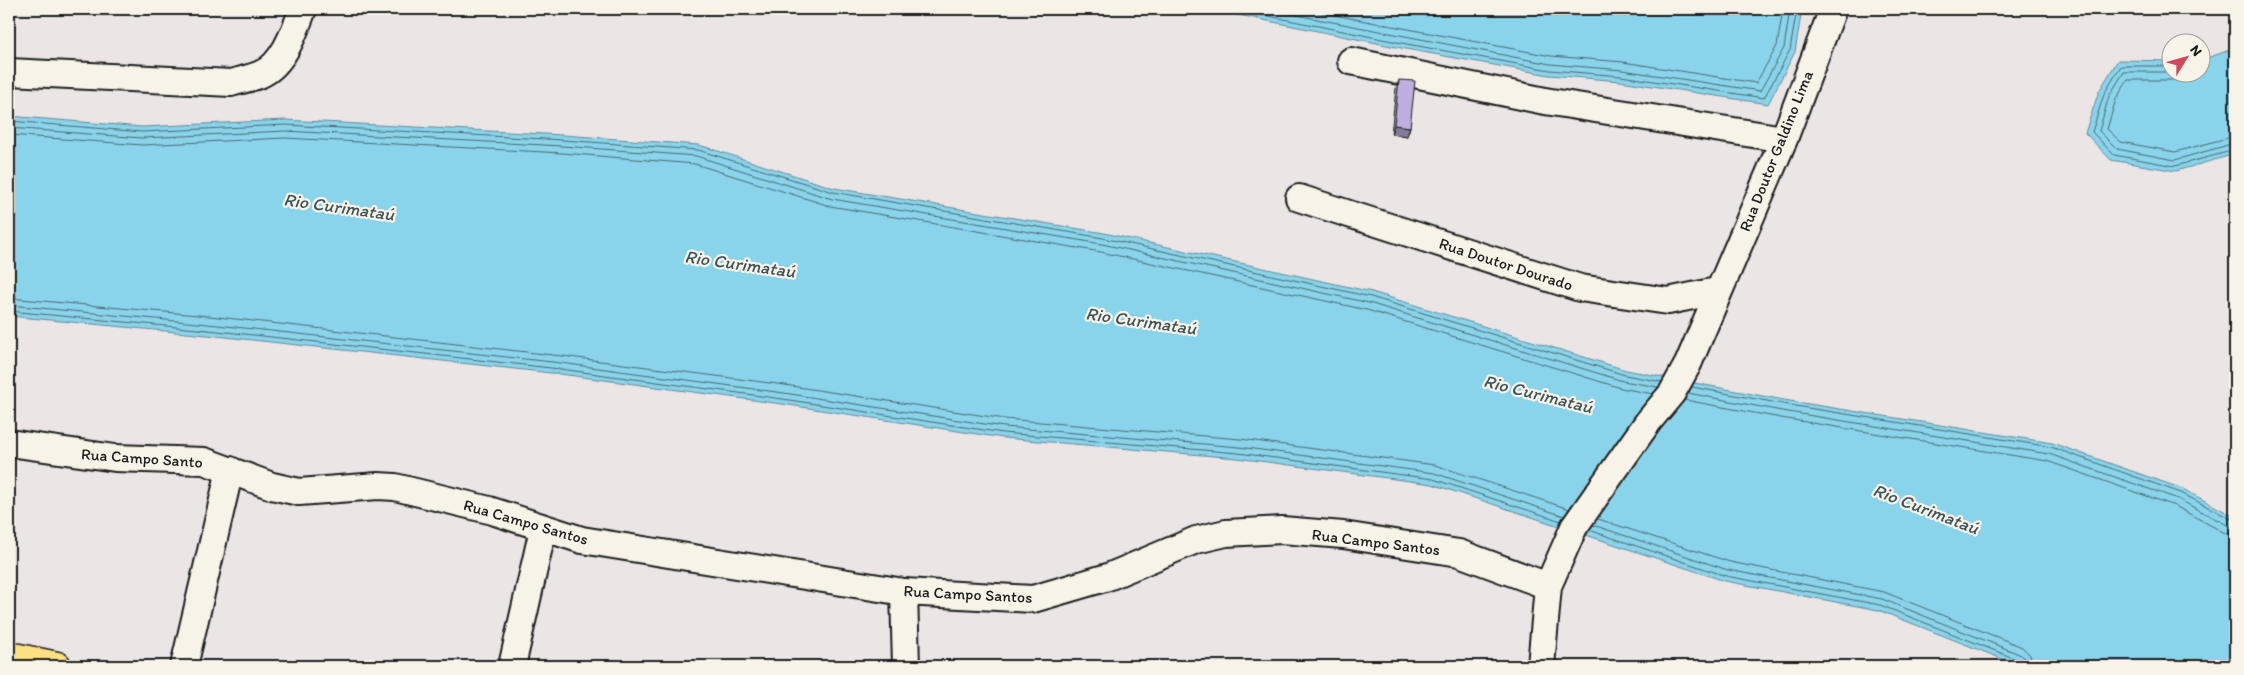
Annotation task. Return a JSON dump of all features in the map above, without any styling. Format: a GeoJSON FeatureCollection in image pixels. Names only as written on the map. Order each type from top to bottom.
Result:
{"type":"FeatureCollection","features":[{"type":"Feature","properties":{"kind":"main road"},"geometry":{"type":"LineString","coordinates":[[10,660],[58,666]]}},
{"type":"Feature","properties":{"kind":"street"},"geometry":{"type":"LineString","coordinates":[[9,72],[231,83],[261,74],[269,69],[294,33],[303,9]]}},
{"type":"Feature","properties":{"kind":"street","name":"Rua Doutor Galdino Lima"},"geometry":{"type":"LineString","coordinates":[[1548,586],[1574,527],[1648,422],[1672,393],[1688,364],[1717,291],[1784,139],[1832,9]]}},
{"type":"Feature","properties":{"kind":"street"},"geometry":{"type":"LineString","coordinates":[[1351,61],[1545,101],[1784,139]]}},
{"type":"Feature","properties":{"kind":"street","name":"Rua Doutor Dourado"},"geometry":{"type":"LineString","coordinates":[[1299,198],[1580,288],[1668,301],[1717,291]]}},
{"type":"Feature","properties":{"kind":"street","name":"Rua Campo Santo"},"geometry":{"type":"LineString","coordinates":[[9,444],[115,458],[196,460],[230,470],[272,486],[299,492],[361,487]]}},
{"type":"Feature","properties":{"kind":"street"},"geometry":{"type":"LineString","coordinates":[[184,666],[230,470]]}},
{"type":"Feature","properties":{"kind":"street","name":"Rua Campo Santos"},"geometry":{"type":"LineString","coordinates":[[361,487],[395,487],[489,510],[543,529],[582,540],[904,592],[1033,599],[1108,576],[1196,540],[1226,533],[1282,530],[1343,535],[1459,553],[1548,586]]}},
{"type":"Feature","properties":{"kind":"street"},"geometry":{"type":"LineString","coordinates":[[512,666],[543,529]]}},
{"type":"Feature","properties":{"kind":"street"},"geometry":{"type":"LineString","coordinates":[[1541,666],[1548,586]]}},
{"type":"Feature","properties":{"kind":"street"},"geometry":{"type":"LineString","coordinates":[[904,592],[906,666]]}},
{"type":"Feature","properties":{"kind":"water"},"geometry":{"type":"Polygon","coordinates":[[[1209,9],[1802,9],[1795,52],[1768,104],[1620,81],[1549,75],[1406,49],[1209,9]]]}},
{"type":"Feature","properties":{"kind":"water"},"geometry":{"type":"Polygon","coordinates":[[[2235,48],[2235,154],[2176,171],[2111,160],[2085,133],[2099,91],[2118,60],[2162,61],[2162,82],[2212,82],[2212,56],[2235,48]]]}},
{"type":"Feature","properties":{"kind":"water","name":"Rio Curimataú"},"geometry":{"type":"Polygon","coordinates":[[[9,116],[142,127],[285,120],[563,135],[699,145],[834,188],[1104,233],[1372,292],[1626,370],[1784,400],[2052,443],[2183,489],[2235,517],[2235,666],[2020,666],[1878,610],[1725,581],[1432,484],[1237,458],[1003,438],[782,404],[560,374],[207,335],[9,316],[9,116]]]}},
{"type":"Feature","properties":{"kind":"building"},"geometry":{"type":"Polygon","coordinates":[[[1399,80],[1415,81],[1410,127],[1394,125],[1399,80]]]}}]}
